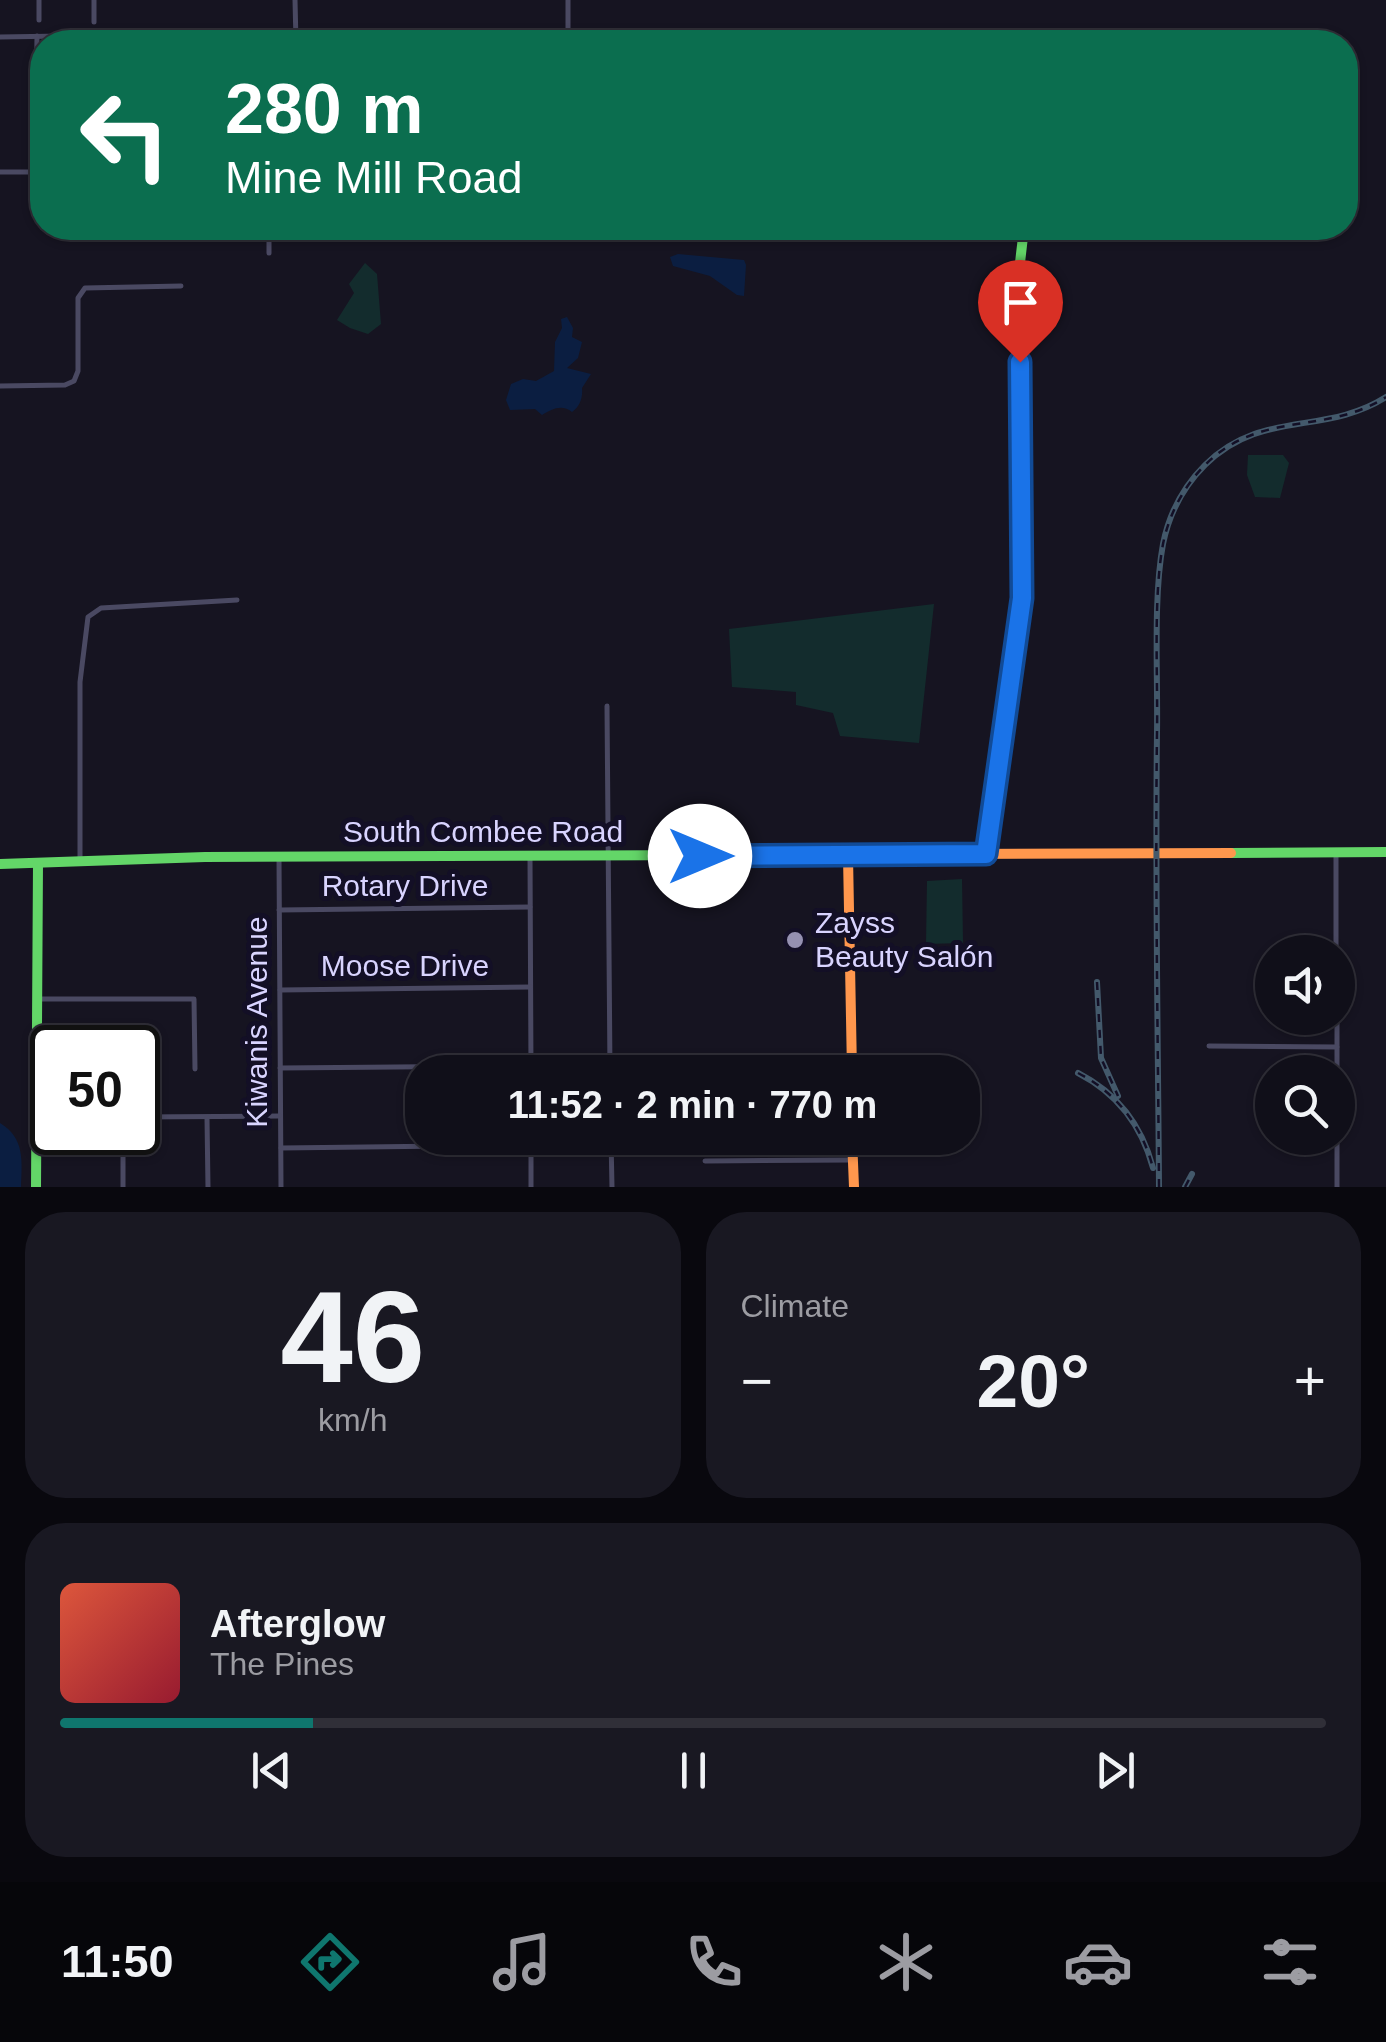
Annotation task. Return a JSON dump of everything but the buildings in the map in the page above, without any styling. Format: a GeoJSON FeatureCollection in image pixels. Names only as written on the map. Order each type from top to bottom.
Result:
{"type":"FeatureCollection","features":[{"type":"Feature","properties":{"kind":"main road"},"geometry":{"type":"LineString","coordinates":[[986,854],[1022,598],[1018,280],[1023,240]]}},
{"type":"Feature","properties":{"kind":"main road","name":"South Combee Road"},"geometry":{"type":"LineString","coordinates":[[0,864],[279,857],[1386,852]]}},
{"type":"Feature","properties":{"kind":"main road"},"geometry":{"type":"LineString","coordinates":[[848,856],[852,1055]]}},
{"type":"Feature","properties":{"kind":"main road"},"geometry":{"type":"LineString","coordinates":[[38,864],[38,1025]]}},
{"type":"Feature","properties":{"kind":"main road"},"geometry":{"type":"LineString","coordinates":[[36,1155],[36,1187]]}},
{"type":"Feature","properties":{"kind":"main road"},"geometry":{"type":"LineString","coordinates":[[851,1155],[854,1187]]}},
{"type":"Feature","properties":{"kind":"street"},"geometry":{"type":"LineString","coordinates":[[39,0],[39,20]]}},
{"type":"Feature","properties":{"kind":"street"},"geometry":{"type":"LineString","coordinates":[[94,0],[94,22]]}},
{"type":"Feature","properties":{"kind":"street"},"geometry":{"type":"LineString","coordinates":[[296,0],[296,30]]}},
{"type":"Feature","properties":{"kind":"street"},"geometry":{"type":"LineString","coordinates":[[568,0],[568,30]]}},
{"type":"Feature","properties":{"kind":"street"},"geometry":{"type":"LineString","coordinates":[[0,37],[30,36]]}},
{"type":"Feature","properties":{"kind":"street"},"geometry":{"type":"LineString","coordinates":[[0,172],[30,172]]}},
{"type":"Feature","properties":{"kind":"street"},"geometry":{"type":"LineString","coordinates":[[269,240],[269,253]]}},
{"type":"Feature","properties":{"kind":"street"},"geometry":{"type":"LineString","coordinates":[[0,386],[64,385],[74,381],[78,371],[78,298],[85,288],[182,286]]}},
{"type":"Feature","properties":{"kind":"street"},"geometry":{"type":"LineString","coordinates":[[80,861],[80,682],[88,617],[101,608],[237,600]]}},
{"type":"Feature","properties":{"kind":"street"},"geometry":{"type":"LineString","coordinates":[[606,706],[610,1055]]}},
{"type":"Feature","properties":{"kind":"street"},"geometry":{"type":"LineString","coordinates":[[1336,852],[1336,935]]}},
{"type":"Feature","properties":{"kind":"street","name":"Kiwanis Avenue"},"geometry":{"type":"LineString","coordinates":[[279,857],[281,1187]]}},
{"type":"Feature","properties":{"kind":"street"},"geometry":{"type":"LineString","coordinates":[[530,857],[531,1055]]}},
{"type":"Feature","properties":{"kind":"street","name":"Rotary Drive"},"geometry":{"type":"LineString","coordinates":[[280,910],[530,908]]}},
{"type":"Feature","properties":{"kind":"street","name":"Moose Drive"},"geometry":{"type":"LineString","coordinates":[[280,990],[530,987]]}},
{"type":"Feature","properties":{"kind":"street"},"geometry":{"type":"LineString","coordinates":[[38,999],[194,999],[195,1069]]}},
{"type":"Feature","properties":{"kind":"street"},"geometry":{"type":"LineString","coordinates":[[1337,1035],[1337,1055]]}},
{"type":"Feature","properties":{"kind":"street"},"geometry":{"type":"LineString","coordinates":[[1209,1046],[1337,1047]]}},
{"type":"Feature","properties":{"kind":"street"},"geometry":{"type":"LineString","coordinates":[[280,1068],[405,1068]]}},
{"type":"Feature","properties":{"kind":"street"},"geometry":{"type":"LineString","coordinates":[[160,1117],[280,1116]]}},
{"type":"Feature","properties":{"kind":"street"},"geometry":{"type":"LineString","coordinates":[[208,1118],[208,1187]]}},
{"type":"Feature","properties":{"kind":"street"},"geometry":{"type":"LineString","coordinates":[[281,1148],[405,1145]]}},
{"type":"Feature","properties":{"kind":"street"},"geometry":{"type":"LineString","coordinates":[[123,1155],[123,1187]]}},
{"type":"Feature","properties":{"kind":"street"},"geometry":{"type":"LineString","coordinates":[[531,1155],[532,1187]]}},
{"type":"Feature","properties":{"kind":"street"},"geometry":{"type":"LineString","coordinates":[[611,1155],[612,1187]]}},
{"type":"Feature","properties":{"kind":"street"},"geometry":{"type":"LineString","coordinates":[[1337,1155],[1337,1187]]}},
{"type":"Feature","properties":{"kind":"street"},"geometry":{"type":"LineString","coordinates":[[705,1161],[851,1160]]}},
{"type":"Feature","properties":{"kind":"green space"},"geometry":{"type":"Polygon","coordinates":[[[365,263],[377,274],[381,324],[368,334],[337,320],[354,293],[349,284],[365,263]]]}},
{"type":"Feature","properties":{"kind":"green space"},"geometry":{"type":"Polygon","coordinates":[[[1248,455],[1283,455],[1289,463],[1280,498],[1255,497],[1247,475],[1248,455]]]}},
{"type":"Feature","properties":{"kind":"green space"},"geometry":{"type":"Polygon","coordinates":[[[934,604],[919,743],[840,736],[833,713],[796,705],[796,692],[732,687],[729,629],[934,604]]]}},
{"type":"Feature","properties":{"kind":"green space"},"geometry":{"type":"Polygon","coordinates":[[[962,879],[963,943],[926,944],[927,881],[962,879]]]}},
{"type":"Feature","properties":{"kind":"water"},"geometry":{"type":"Polygon","coordinates":[[[678,254],[744,260],[744,296],[710,276],[673,266],[670,257],[678,254]]]}},
{"type":"Feature","properties":{"kind":"water"},"geometry":{"type":"Polygon","coordinates":[[[567,317],[573,328],[572,337],[582,342],[578,358],[567,368],[591,374],[582,388],[579,405],[572,412],[561,408],[542,415],[535,409],[510,410],[506,400],[511,384],[523,379],[536,381],[554,371],[555,342],[562,328],[561,319],[567,317]]]}},
{"type":"Feature","properties":{"kind":"water"},"geometry":{"type":"Polygon","coordinates":[[[0,1123],[18,1143],[21,1187],[0,1187],[0,1123]]]}},
{"type":"Feature","properties":{"kind":"railway"},"geometry":{"type":"LineString","coordinates":[[1159,1187],[1157,637],[1158,588],[1166,533],[1173,511],[1190,482],[1226,448],[1248,436],[1340,416],[1386,397]]}},
{"type":"Feature","properties":{"kind":"railway"},"geometry":{"type":"LineString","coordinates":[[1097,982],[1101,1058],[1118,1096]]}},
{"type":"Feature","properties":{"kind":"railway"},"geometry":{"type":"LineString","coordinates":[[1078,1073],[1105,1090],[1126,1112],[1142,1138],[1153,1168]]}},
{"type":"Feature","properties":{"kind":"railway"},"geometry":{"type":"LineString","coordinates":[[1185,1187],[1192,1174]]}},
{"type":"Feature","properties":{"kind":"traffic: fast"},"geometry":{"type":"LineString","coordinates":[[1021,483],[1018,280],[1023,240]]}},
{"type":"Feature","properties":{"kind":"traffic: fast"},"geometry":{"type":"LineString","coordinates":[[1231,853],[1386,852]]}},
{"type":"Feature","properties":{"kind":"traffic: fast"},"geometry":{"type":"LineString","coordinates":[[0,864],[205,857],[726,855]]}},
{"type":"Feature","properties":{"kind":"traffic: fast"},"geometry":{"type":"LineString","coordinates":[[36,1187],[38,864]]}},
{"type":"Feature","properties":{"kind":"traffic: slow"},"geometry":{"type":"LineString","coordinates":[[726,855],[1231,853]]}},
{"type":"Feature","properties":{"kind":"traffic: slow"},"geometry":{"type":"LineString","coordinates":[[848,856],[852,1055]]}},
{"type":"Feature","properties":{"kind":"traffic: slow"},"geometry":{"type":"LineString","coordinates":[[853,1155],[854,1187]]}},
{"type":"Feature","properties":{"kind":"traffic: jam"},"geometry":{"type":"LineString","coordinates":[[987,855],[1022,597],[1021,483]]}},
{"type":"Feature","properties":{"kind":"place","name":"Zayss Beauty Salón"},"geometry":{"type":"Point","coordinates":[795,940]}},
{"type":"Feature","properties":{"kind":"route"},"geometry":{"type":"LineString","coordinates":[[700,856],[986,854],[1022,598],[1020,362]]}}]}
